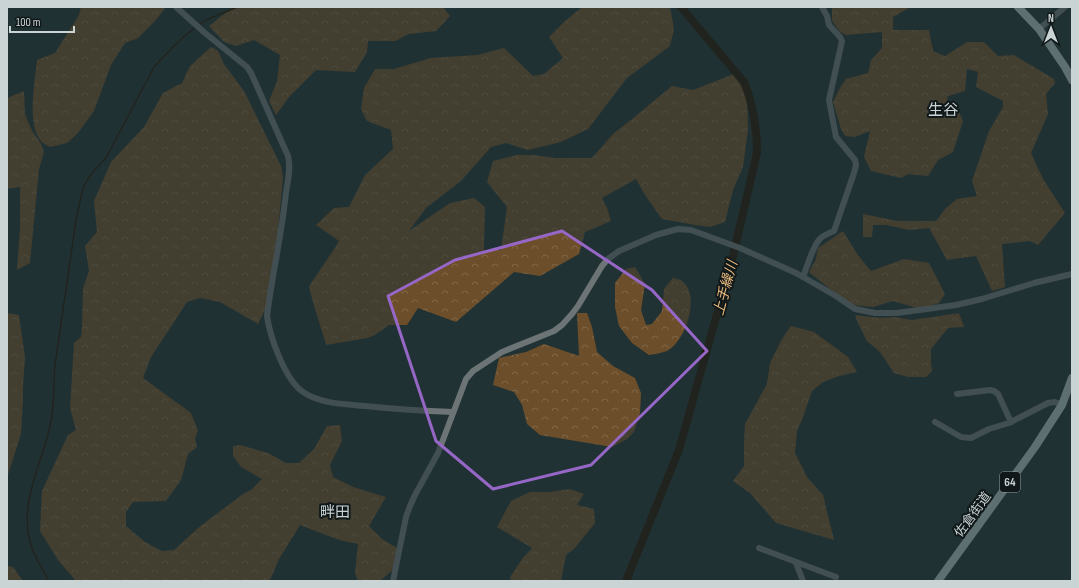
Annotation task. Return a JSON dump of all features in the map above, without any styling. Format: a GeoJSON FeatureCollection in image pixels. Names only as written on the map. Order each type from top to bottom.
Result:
{"type":"FeatureCollection","features":[{"type":"Feature","properties":{"kind":"main road"},"geometry":{"type":"LineString","coordinates":[[1018,7],[1039,29],[1072,80]]}},
{"type":"Feature","properties":{"kind":"main road","name":"佐倉街道"},"geometry":{"type":"LineString","coordinates":[[938,581],[1035,447],[1062,406],[1072,378]]}},
{"type":"Feature","properties":{"kind":"street"},"geometry":{"type":"LineString","coordinates":[[176,7],[247,67],[288,156],[289,171],[284,210],[267,316],[278,353],[290,379],[304,393],[325,402],[385,408],[453,412]]}},
{"type":"Feature","properties":{"kind":"street"},"geometry":{"type":"LineString","coordinates":[[803,277],[816,243],[822,237],[834,230],[856,165],[855,160],[836,136],[829,100],[842,41],[829,25],[827,16],[822,7]]}},
{"type":"Feature","properties":{"kind":"street"},"geometry":{"type":"LineString","coordinates":[[1039,29],[1064,7]]}},
{"type":"Feature","properties":{"kind":"street"},"geometry":{"type":"LineString","coordinates":[[393,581],[406,518],[410,506],[438,453],[466,379],[480,366],[502,352],[554,331],[562,325],[578,306],[602,266],[608,259],[619,251],[670,230],[678,228],[691,230],[739,248],[803,277],[855,309],[876,312],[897,312],[956,305],[1072,274]]}},
{"type":"Feature","properties":{"kind":"street"},"geometry":{"type":"LineString","coordinates":[[957,394],[990,390],[994,391],[998,394],[1011,422]]}},
{"type":"Feature","properties":{"kind":"street"},"geometry":{"type":"LineString","coordinates":[[935,422],[961,437],[971,438],[990,429],[1011,422],[1048,403],[1055,402],[1062,406]]}},
{"type":"Feature","properties":{"kind":"street"},"geometry":{"type":"LineString","coordinates":[[759,548],[796,563],[836,576]]}},
{"type":"Feature","properties":{"kind":"street"},"geometry":{"type":"LineString","coordinates":[[796,563],[803,581]]}},
{"type":"Feature","properties":{"kind":"highlighted area"},"geometry":{"type":"Polygon","coordinates":[[[562,231],[652,290],[707,351],[591,465],[493,489],[436,441],[388,296],[455,260],[562,231]]]}},
{"type":"Feature","properties":{"kind":"green space"},"geometry":{"type":"Polygon","coordinates":[[[81,7],[166,7],[155,21],[138,38],[125,43],[111,65],[94,111],[78,133],[67,143],[50,147],[40,140],[34,123],[33,101],[37,60],[55,53],[79,15],[81,7]]]}},
{"type":"Feature","properties":{"kind":"green space"},"geometry":{"type":"Polygon","coordinates":[[[233,7],[443,7],[450,16],[436,31],[409,34],[395,41],[368,41],[367,52],[355,72],[316,70],[289,97],[276,115],[269,101],[277,81],[280,55],[254,40],[236,46],[224,42],[209,26],[233,7]]]}},
{"type":"Feature","properties":{"kind":"green space"},"geometry":{"type":"Polygon","coordinates":[[[582,7],[670,7],[674,29],[670,46],[627,78],[588,129],[561,142],[528,150],[506,143],[491,147],[461,181],[426,208],[409,231],[450,203],[474,198],[485,207],[484,250],[501,250],[507,207],[487,182],[493,161],[517,155],[534,155],[555,158],[592,158],[613,134],[672,86],[693,90],[734,74],[747,95],[748,129],[743,167],[733,190],[725,222],[710,227],[662,219],[636,179],[602,198],[611,221],[585,232],[579,254],[540,276],[514,272],[456,322],[418,308],[407,325],[389,325],[375,335],[367,338],[326,345],[309,286],[339,241],[316,225],[334,208],[349,207],[365,175],[393,149],[391,130],[367,121],[361,109],[364,88],[375,69],[394,69],[431,58],[477,55],[504,48],[533,76],[544,74],[563,58],[549,37],[582,7]]]}},
{"type":"Feature","properties":{"kind":"green space"},"geometry":{"type":"Polygon","coordinates":[[[832,7],[911,7],[893,17],[893,30],[929,30],[933,51],[945,56],[967,42],[984,42],[998,56],[1014,55],[1054,79],[1055,83],[1046,94],[1048,114],[1031,153],[1043,179],[1065,213],[1038,245],[1030,241],[1002,244],[1005,287],[992,291],[976,256],[947,260],[929,228],[909,230],[886,225],[873,225],[872,237],[863,237],[863,214],[898,221],[936,221],[945,209],[957,199],[977,196],[972,181],[989,131],[1003,107],[1003,101],[976,87],[978,72],[967,69],[965,91],[948,96],[947,102],[957,107],[963,121],[953,152],[938,160],[928,176],[908,174],[901,178],[871,171],[864,157],[870,131],[855,137],[845,136],[841,129],[833,102],[846,79],[868,73],[871,60],[882,48],[882,32],[846,35],[840,32],[832,21],[832,7]]]}},
{"type":"Feature","properties":{"kind":"green space"},"geometry":{"type":"Polygon","coordinates":[[[211,47],[218,51],[224,64],[244,91],[281,166],[283,177],[272,295],[258,324],[220,302],[200,298],[187,302],[151,357],[143,378],[191,413],[198,431],[195,438],[197,447],[188,454],[181,480],[166,501],[133,502],[126,512],[126,526],[145,542],[162,551],[174,550],[198,528],[243,494],[251,490],[262,479],[241,467],[233,456],[233,446],[240,445],[268,453],[286,463],[299,463],[314,449],[327,426],[340,425],[342,441],[330,465],[333,477],[353,487],[386,497],[369,526],[382,539],[397,548],[396,567],[380,581],[358,581],[355,573],[358,544],[339,540],[300,525],[279,559],[271,578],[268,581],[76,581],[58,560],[40,531],[42,491],[68,435],[76,430],[70,408],[74,343],[81,337],[83,288],[89,271],[85,246],[97,232],[94,201],[111,162],[144,127],[163,93],[182,83],[190,66],[211,47]]]}},
{"type":"Feature","properties":{"kind":"green space"},"geometry":{"type":"Polygon","coordinates":[[[24,91],[25,114],[31,129],[41,144],[44,152],[39,169],[30,263],[17,270],[20,228],[20,187],[7,189],[7,98],[24,91]]]}},
{"type":"Feature","properties":{"kind":"green space"},"geometry":{"type":"Polygon","coordinates":[[[843,231],[857,254],[871,271],[904,259],[929,263],[945,294],[939,303],[920,309],[893,301],[873,307],[852,305],[831,290],[809,272],[816,259],[818,248],[843,231]]]}},
{"type":"Feature","properties":{"kind":"green space"},"geometry":{"type":"Polygon","coordinates":[[[635,267],[645,284],[641,310],[646,325],[652,324],[662,311],[664,289],[673,278],[681,280],[688,288],[691,307],[689,318],[680,338],[674,346],[667,351],[649,355],[632,343],[619,326],[615,307],[615,283],[626,269],[635,267]]]}},
{"type":"Feature","properties":{"kind":"green space"},"geometry":{"type":"Polygon","coordinates":[[[7,313],[19,315],[25,357],[21,434],[7,478],[7,313]]]}},
{"type":"Feature","properties":{"kind":"green space"},"geometry":{"type":"Polygon","coordinates":[[[577,313],[587,313],[592,327],[597,352],[613,366],[635,378],[641,393],[640,413],[634,432],[627,439],[612,447],[540,435],[527,424],[522,405],[514,392],[493,385],[499,358],[526,352],[544,344],[579,356],[577,313]]]}},
{"type":"Feature","properties":{"kind":"green space"},"geometry":{"type":"Polygon","coordinates":[[[959,313],[964,327],[948,328],[931,349],[932,371],[926,377],[908,377],[894,373],[880,352],[867,341],[855,315],[880,318],[895,317],[912,320],[959,313]]]}},
{"type":"Feature","properties":{"kind":"green space"},"geometry":{"type":"Polygon","coordinates":[[[791,326],[814,332],[848,357],[857,372],[839,376],[823,382],[812,391],[797,431],[795,453],[807,477],[823,495],[834,540],[776,523],[750,493],[733,481],[744,466],[745,424],[767,384],[770,363],[782,339],[791,326]]]}},
{"type":"Feature","properties":{"kind":"green space"},"geometry":{"type":"Polygon","coordinates":[[[570,489],[584,494],[577,505],[594,509],[595,523],[574,549],[566,555],[561,581],[511,581],[510,577],[532,548],[497,527],[511,501],[530,492],[549,492],[570,489]]]}},
{"type":"Feature","properties":{"kind":"green space"},"geometry":{"type":"Polygon","coordinates":[[[7,566],[13,567],[23,581],[7,581],[7,566]]]}},
{"type":"Feature","properties":{"kind":"waterway"},"geometry":{"type":"LineString","coordinates":[[199,25],[206,20],[237,7]]}},
{"type":"Feature","properties":{"kind":"waterway","name":"上手繰川"},"geometry":{"type":"LineString","coordinates":[[626,581],[679,450],[732,260],[757,153],[754,117],[744,82],[681,7]]}},
{"type":"Feature","properties":{"kind":"waterway"},"geometry":{"type":"LineString","coordinates":[[49,581],[32,548],[28,532],[27,517],[32,486],[52,418],[55,365],[76,220],[82,192],[92,173],[106,158],[154,67],[173,47],[196,27]]}},
{"type":"Feature","properties":{"kind":"district","name":"生谷"},"geometry":{"type":"Point","coordinates":[943,110]}},
{"type":"Feature","properties":{"kind":"district","name":"畔田"},"geometry":{"type":"Point","coordinates":[335,512]}}]}
